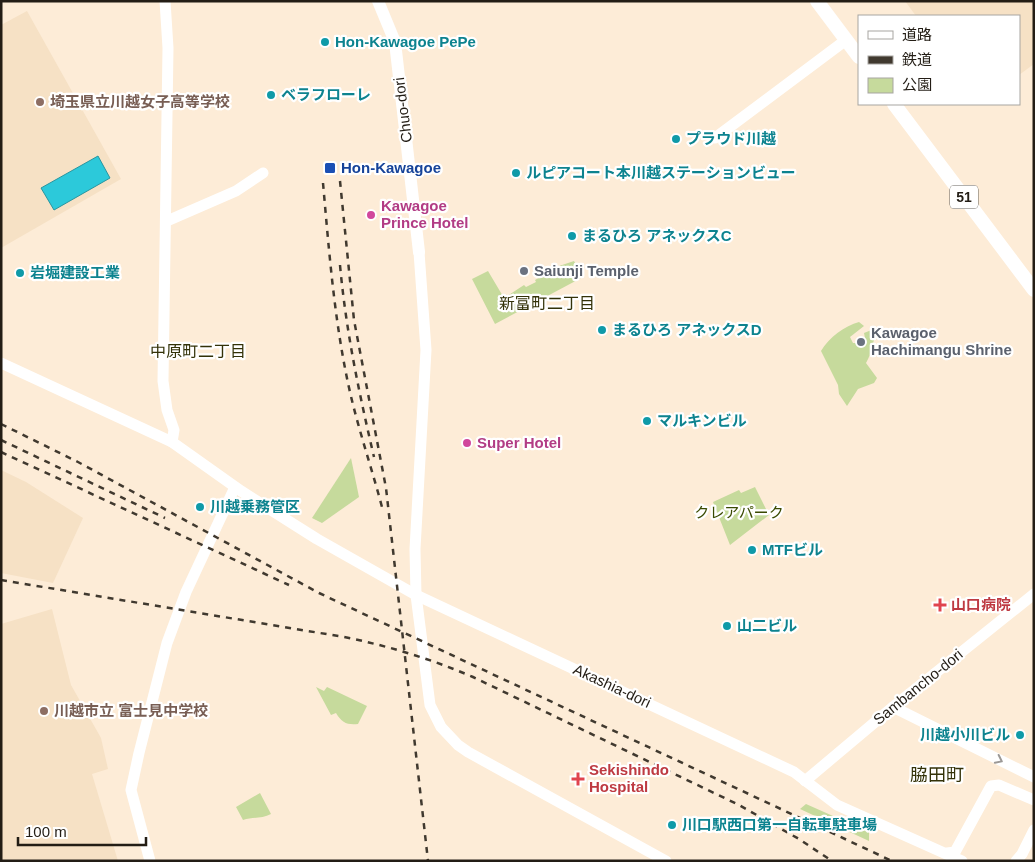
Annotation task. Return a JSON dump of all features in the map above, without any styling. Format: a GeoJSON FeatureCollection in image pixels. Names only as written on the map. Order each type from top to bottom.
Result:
{"type":"FeatureCollection","features":[{"type":"Feature","properties":{"kind":"main road","name":"Chuo-dori"},"geometry":{"type":"LineString","coordinates":[[378,1],[395,42],[419,252]]}},
{"type":"Feature","properties":{"kind":"main road"},"geometry":{"type":"LineString","coordinates":[[817,1],[858,56]]}},
{"type":"Feature","properties":{"kind":"main road","name":"51"},"geometry":{"type":"LineString","coordinates":[[895,105],[1034,290]]}},
{"type":"Feature","properties":{"kind":"street"},"geometry":{"type":"LineString","coordinates":[[165,1],[168,22],[164,381],[167,410],[174,430],[172,442]]}},
{"type":"Feature","properties":{"kind":"street"},"geometry":{"type":"LineString","coordinates":[[715,138],[846,40]]}},
{"type":"Feature","properties":{"kind":"street"},"geometry":{"type":"LineString","coordinates":[[166,221],[236,190],[263,173]]}},
{"type":"Feature","properties":{"kind":"street"},"geometry":{"type":"LineString","coordinates":[[419,252],[426,350],[415,549],[416,595],[427,695],[433,716],[449,736],[468,752],[666,861]]}},
{"type":"Feature","properties":{"kind":"street","name":"Akashia-dori"},"geometry":{"type":"LineString","coordinates":[[1,363],[172,442],[235,487],[317,539],[416,595],[785,768],[836,805],[962,861]]}},
{"type":"Feature","properties":{"kind":"street"},"geometry":{"type":"LineString","coordinates":[[150,861],[131,790],[139,753],[165,652],[186,592],[235,487]]}},
{"type":"Feature","properties":{"kind":"street","name":"Sambancho-dori"},"geometry":{"type":"LineString","coordinates":[[805,781],[893,707],[1034,594]]}},
{"type":"Feature","properties":{"kind":"street"},"geometry":{"type":"LineString","coordinates":[[893,707],[1034,777]]}},
{"type":"Feature","properties":{"kind":"street"},"geometry":{"type":"LineString","coordinates":[[947,853],[955,852],[991,786],[998,785],[1033,799]]}},
{"type":"Feature","properties":{"kind":"street"},"geometry":{"type":"LineString","coordinates":[[1016,861],[1022,854],[1034,830]]}},
{"type":"Feature","properties":{"kind":"shaded area"},"geometry":{"type":"Polygon","coordinates":[[[905,1],[1034,1],[1034,64],[1020,74],[1020,15],[915,15],[905,1]]]}},
{"type":"Feature","properties":{"kind":"shaded area","name":"埼玉県立川越女子高等学校"},"geometry":{"type":"Polygon","coordinates":[[[27,11],[121,179],[1,248],[1,25],[27,11]]]}},
{"type":"Feature","properties":{"kind":"shaded area"},"geometry":{"type":"Polygon","coordinates":[[[1,470],[26,482],[83,518],[53,583],[1,573],[1,470]]]}},
{"type":"Feature","properties":{"kind":"shaded area","name":"川越市立 富士見中学校"},"geometry":{"type":"Polygon","coordinates":[[[52,609],[71,685],[101,738],[108,769],[92,774],[118,861],[1,861],[1,624],[52,609]]]}},
{"type":"Feature","properties":{"kind":"green space"},"geometry":{"type":"Polygon","coordinates":[[[574,261],[583,277],[495,324],[472,279],[488,271],[504,298],[524,285],[526,287],[536,282],[535,280],[544,275],[544,271],[574,261]]]}},
{"type":"Feature","properties":{"kind":"green space"},"geometry":{"type":"Polygon","coordinates":[[[859,322],[864,326],[850,337],[853,343],[860,343],[865,338],[864,333],[874,329],[876,334],[866,363],[877,378],[874,383],[858,389],[847,406],[839,394],[838,385],[821,351],[828,341],[838,333],[848,326],[859,322]]]}},
{"type":"Feature","properties":{"kind":"green space"},"geometry":{"type":"Polygon","coordinates":[[[351,458],[359,497],[322,523],[312,518],[351,458]]]}},
{"type":"Feature","properties":{"kind":"green space","name":"クレアパーク"},"geometry":{"type":"Polygon","coordinates":[[[755,487],[769,515],[730,545],[713,502],[739,490],[741,493],[755,487]]]}},
{"type":"Feature","properties":{"kind":"green space"},"geometry":{"type":"Polygon","coordinates":[[[316,687],[324,691],[327,687],[367,706],[358,724],[345,723],[336,713],[331,715],[316,687]]]}},
{"type":"Feature","properties":{"kind":"green space"},"geometry":{"type":"Polygon","coordinates":[[[260,793],[271,814],[243,820],[236,807],[260,793]]]}},
{"type":"Feature","properties":{"kind":"green space"},"geometry":{"type":"Polygon","coordinates":[[[806,804],[869,832],[869,841],[800,809],[806,804]]]}},
{"type":"Feature","properties":{"kind":"water"},"geometry":{"type":"Polygon","coordinates":[[[98,156],[110,178],[54,210],[41,188],[98,156]]]}},
{"type":"Feature","properties":{"kind":"railway"},"geometry":{"type":"LineString","coordinates":[[340,181],[354,320],[386,488],[428,861]]}},
{"type":"Feature","properties":{"kind":"railway"},"geometry":{"type":"LineString","coordinates":[[323,183],[332,283],[343,358],[356,415],[383,511]]}},
{"type":"Feature","properties":{"kind":"railway"},"geometry":{"type":"LineString","coordinates":[[340,265],[354,362],[374,457]]}},
{"type":"Feature","properties":{"kind":"railway"},"geometry":{"type":"LineString","coordinates":[[1,424],[78,462],[319,593],[892,861]]}},
{"type":"Feature","properties":{"kind":"railway"},"geometry":{"type":"LineString","coordinates":[[1,440],[165,518]]}},
{"type":"Feature","properties":{"kind":"railway"},"geometry":{"type":"LineString","coordinates":[[1,452],[289,585]]}},
{"type":"Feature","properties":{"kind":"railway"},"geometry":{"type":"LineString","coordinates":[[1,580],[344,637],[394,649],[441,664],[473,677],[739,805],[799,839],[832,861]]}},
{"type":"Feature","properties":{"kind":"place","name":"Hon-Kawagoe PePe"},"geometry":{"type":"Point","coordinates":[325,42]}},
{"type":"Feature","properties":{"kind":"place","name":"ベラフローレ"},"geometry":{"type":"Point","coordinates":[271,95]}},
{"type":"Feature","properties":{"kind":"place","name":"埼玉県立川越女子高等学校"},"geometry":{"type":"Point","coordinates":[40,102]}},
{"type":"Feature","properties":{"kind":"place","name":"プラウド川越"},"geometry":{"type":"Point","coordinates":[676,139]}},
{"type":"Feature","properties":{"kind":"place","name":"Hon-Kawagoe"},"geometry":{"type":"Point","coordinates":[330,168]}},
{"type":"Feature","properties":{"kind":"place","name":"ルピアコート本川越ステーションビュー"},"geometry":{"type":"Point","coordinates":[516,173]}},
{"type":"Feature","properties":{"kind":"place","name":"Kawagoe Prince Hotel"},"geometry":{"type":"Point","coordinates":[371,215]}},
{"type":"Feature","properties":{"kind":"place","name":"まるひろ アネックスC"},"geometry":{"type":"Point","coordinates":[572,236]}},
{"type":"Feature","properties":{"kind":"place","name":"Saiunji Temple"},"geometry":{"type":"Point","coordinates":[524,271]}},
{"type":"Feature","properties":{"kind":"place","name":"岩堀建設工業"},"geometry":{"type":"Point","coordinates":[20,273]}},
{"type":"Feature","properties":{"kind":"place","name":"まるひろ アネックスD"},"geometry":{"type":"Point","coordinates":[602,330]}},
{"type":"Feature","properties":{"kind":"place","name":"Kawagoe Hachimangu Shrine"},"geometry":{"type":"Point","coordinates":[861,342]}},
{"type":"Feature","properties":{"kind":"place","name":"マルキンビル"},"geometry":{"type":"Point","coordinates":[647,421]}},
{"type":"Feature","properties":{"kind":"place","name":"Super Hotel"},"geometry":{"type":"Point","coordinates":[467,443]}},
{"type":"Feature","properties":{"kind":"place","name":"川越乗務管区"},"geometry":{"type":"Point","coordinates":[200,507]}},
{"type":"Feature","properties":{"kind":"place","name":"MTFビル"},"geometry":{"type":"Point","coordinates":[752,550]}},
{"type":"Feature","properties":{"kind":"place","name":"山口病院"},"geometry":{"type":"Point","coordinates":[940,605]}},
{"type":"Feature","properties":{"kind":"place","name":"山二ビル"},"geometry":{"type":"Point","coordinates":[727,626]}},
{"type":"Feature","properties":{"kind":"place","name":"川越市立 富士見中学校"},"geometry":{"type":"Point","coordinates":[44,711]}},
{"type":"Feature","properties":{"kind":"place","name":"川越小川ビル"},"geometry":{"type":"Point","coordinates":[1020,735]}},
{"type":"Feature","properties":{"kind":"place","name":"Sekishindo Hospital"},"geometry":{"type":"Point","coordinates":[578,779]}},
{"type":"Feature","properties":{"kind":"place","name":"川口駅西口第一自転車駐車場"},"geometry":{"type":"Point","coordinates":[672,825]}},
{"type":"Feature","properties":{"kind":"district","name":"新富町二丁目"},"geometry":{"type":"Point","coordinates":[547,303]}},
{"type":"Feature","properties":{"kind":"district","name":"中原町二丁目"},"geometry":{"type":"Point","coordinates":[198,351]}},
{"type":"Feature","properties":{"kind":"district","name":"脇田町"},"geometry":{"type":"Point","coordinates":[937,775]}}]}
